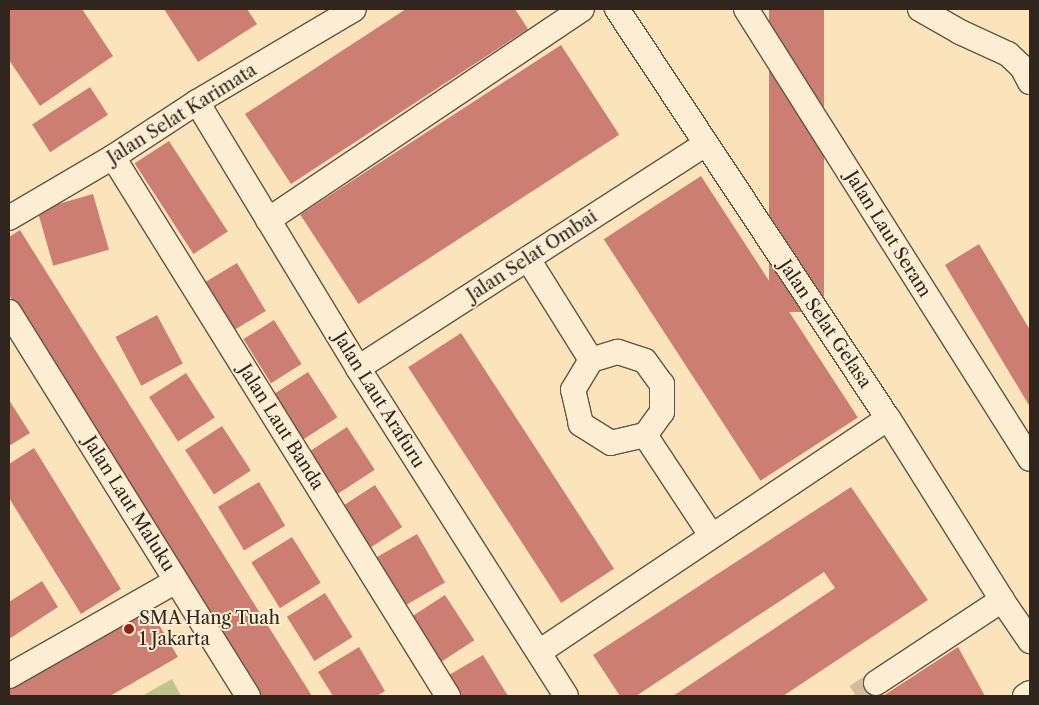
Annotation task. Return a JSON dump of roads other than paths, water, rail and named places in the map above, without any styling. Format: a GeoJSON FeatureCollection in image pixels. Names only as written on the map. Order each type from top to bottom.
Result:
{"type":"FeatureCollection","features":[{"type":"Feature","properties":{"kind":"lane","name":"Jalan Selat Karimata"},"geometry":{"type":"LineString","coordinates":[[9,218],[113,157],[197,102],[354,9]]}},
{"type":"Feature","properties":{"kind":"lane"},"geometry":{"type":"LineString","coordinates":[[268,220],[582,9]]}},
{"type":"Feature","properties":{"kind":"lane","name":"Jalan Selat Gelasa"},"geometry":{"type":"LineString","coordinates":[[618,9],[888,418],[1002,600],[1030,641]]}},
{"type":"Feature","properties":{"kind":"lane","name":"Jalan Laut Seram"},"geometry":{"type":"LineString","coordinates":[[746,9],[1030,459]]}},
{"type":"Feature","properties":{"kind":"lane"},"geometry":{"type":"LineString","coordinates":[[920,9],[960,32],[1008,54],[1022,68],[1030,82]]}},
{"type":"Feature","properties":{"kind":"lane","name":"Jalan Laut Arafuru"},"geometry":{"type":"LineString","coordinates":[[197,102],[358,368],[566,696]]}},
{"type":"Feature","properties":{"kind":"lane","name":"Jalan Selat Ombai"},"geometry":{"type":"LineString","coordinates":[[358,368],[706,144]]}},
{"type":"Feature","properties":{"kind":"lane","name":"Jalan Laut Banda"},"geometry":{"type":"LineString","coordinates":[[113,157],[448,696]]}},
{"type":"Feature","properties":{"kind":"lane"},"geometry":{"type":"LineString","coordinates":[[528,259],[591,360]]}},
{"type":"Feature","properties":{"kind":"lane","name":"Jalan Laut Maluku"},"geometry":{"type":"LineString","coordinates":[[9,312],[248,696]]}},
{"type":"Feature","properties":{"kind":"lane"},"geometry":{"type":"LineString","coordinates":[[618,352],[645,361],[662,384],[662,412],[645,435],[611,443],[581,424],[573,390],[591,360],[618,352]]}},
{"type":"Feature","properties":{"kind":"lane"},"geometry":{"type":"LineString","coordinates":[[539,652],[888,418]]}},
{"type":"Feature","properties":{"kind":"lane"},"geometry":{"type":"LineString","coordinates":[[645,435],[712,535]]}},
{"type":"Feature","properties":{"kind":"lane"},"geometry":{"type":"LineString","coordinates":[[9,676],[176,580]]}},
{"type":"Feature","properties":{"kind":"lane"},"geometry":{"type":"LineString","coordinates":[[876,683],[1002,600]]}},
{"type":"Feature","properties":{"kind":"lane"},"geometry":{"type":"LineString","coordinates":[[1025,696],[1030,693]]}},
{"type":"Feature","properties":{"kind":"tunnel"},"geometry":{"type":"LineString","coordinates":[[856,696],[876,683]]}},
{"type":"Feature","properties":{"kind":"place","name":"SMA Hang Tuah 1 Jakarta"},"geometry":{"type":"Point","coordinates":[129,629]}}]}
